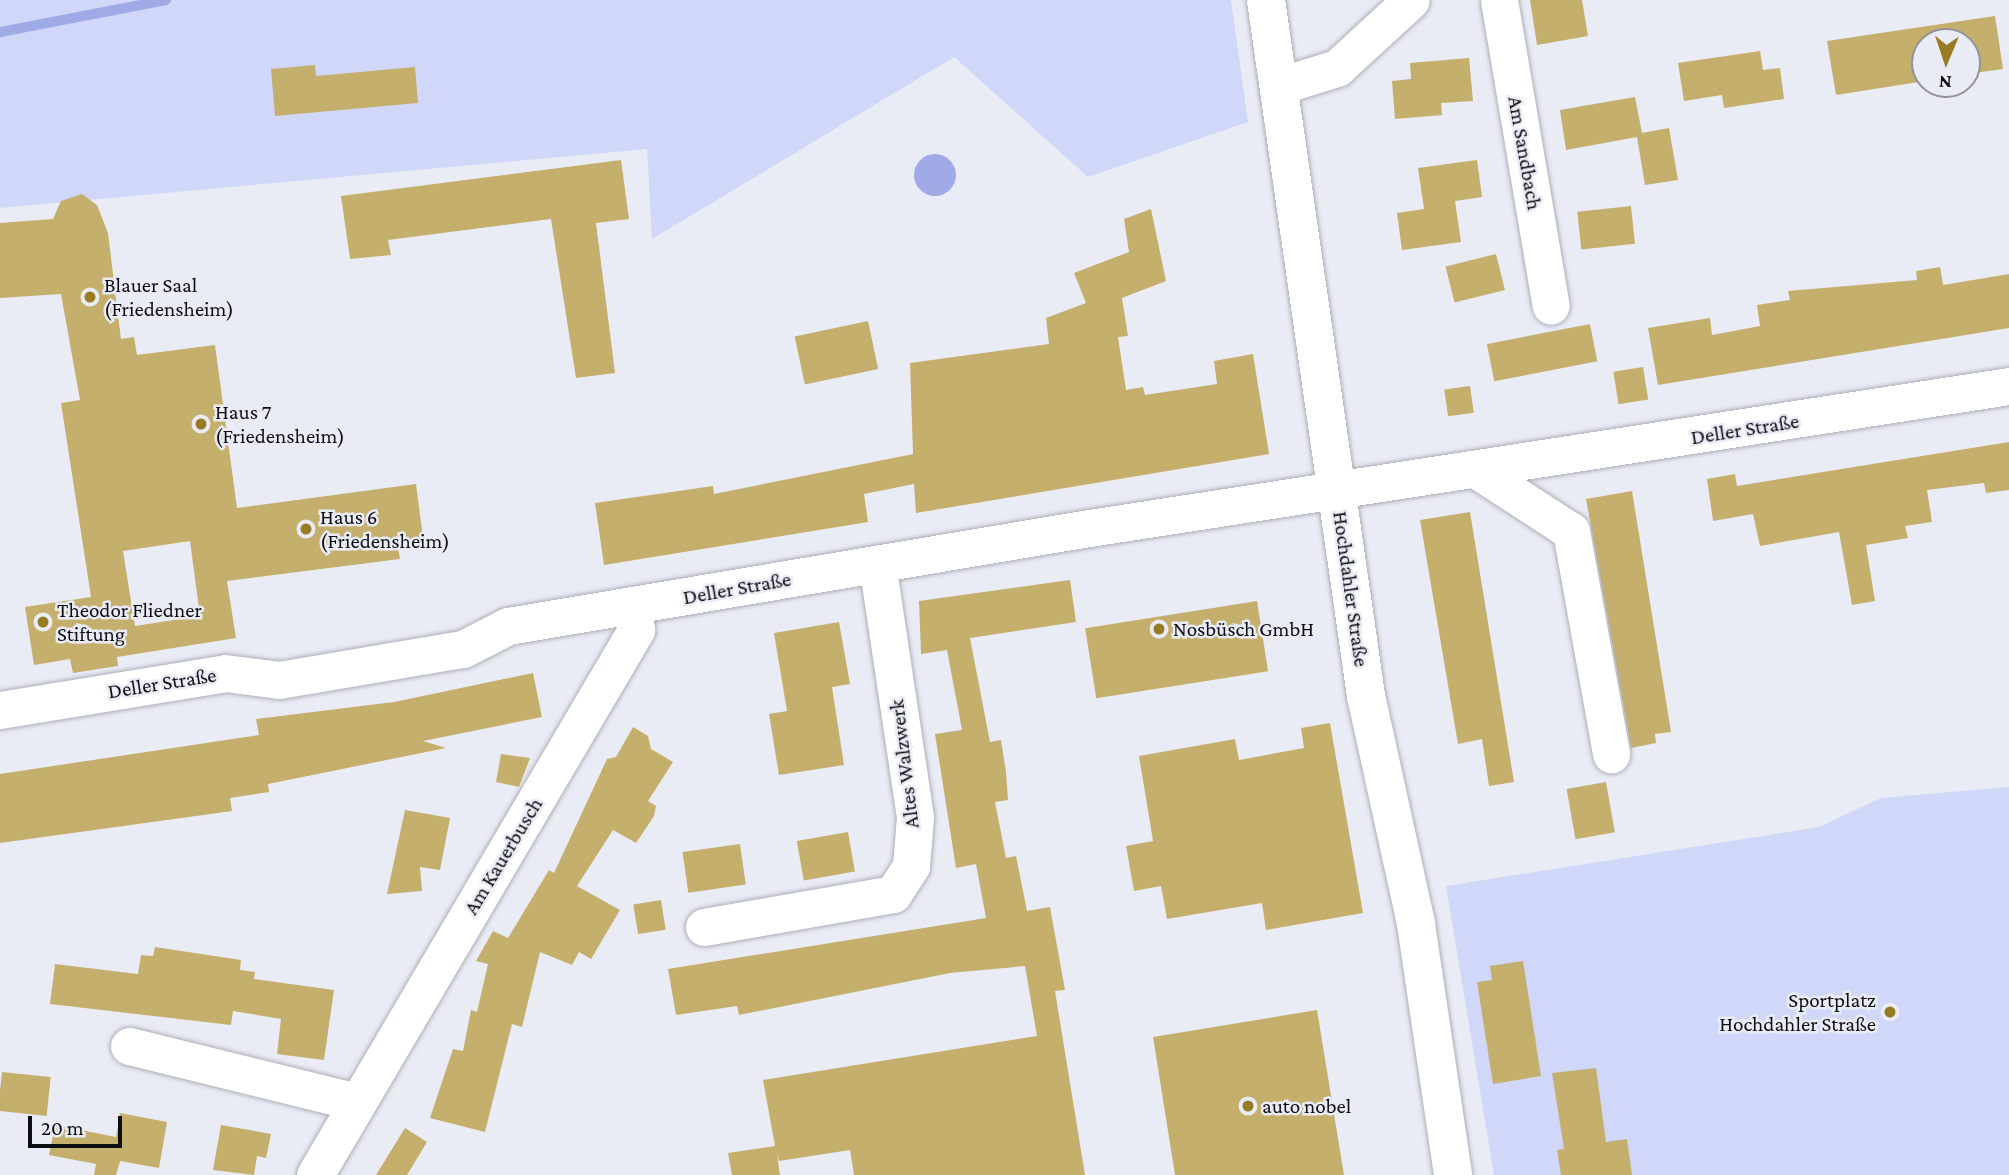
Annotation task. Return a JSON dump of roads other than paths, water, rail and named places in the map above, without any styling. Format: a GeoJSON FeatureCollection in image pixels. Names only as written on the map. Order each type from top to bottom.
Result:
{"type":"FeatureCollection","features":[{"type":"Feature","properties":{"kind":"street","name":"Hochdahler Straße"},"geometry":{"type":"LineString","coordinates":[[1266,0],[1282,85],[1366,696],[1416,924],[1453,1175]]}},
{"type":"Feature","properties":{"kind":"street"},"geometry":{"type":"LineString","coordinates":[[1282,85],[1337,68],[1411,0]]}},
{"type":"Feature","properties":{"kind":"street","name":"Am Sandbach"},"geometry":{"type":"LineString","coordinates":[[1499,0],[1551,306]]}},
{"type":"Feature","properties":{"kind":"street","name":"Deller Straße"},"geometry":{"type":"LineString","coordinates":[[0,710],[225,673],[293,678],[463,649],[508,626],[877,564],[1336,491],[1480,472],[2009,386]]}},
{"type":"Feature","properties":{"kind":"street"},"geometry":{"type":"LineString","coordinates":[[1480,472],[1571,531],[1611,754]]}},
{"type":"Feature","properties":{"kind":"street","name":"Altes Walzwerk"},"geometry":{"type":"LineString","coordinates":[[704,927],[893,894],[911,866],[915,817],[877,564]]}},
{"type":"Feature","properties":{"kind":"street","name":"Am Kauerbusch"},"geometry":{"type":"LineString","coordinates":[[315,1175],[636,630],[632,606]]}},
{"type":"Feature","properties":{"kind":"street"},"geometry":{"type":"LineString","coordinates":[[129,1046],[357,1102]]}},
{"type":"Feature","properties":{"kind":"water"},"geometry":{"type":"Polygon","coordinates":[[[935,154],[950,160],[956,175],[950,190],[935,196],[920,190],[914,175],[920,160],[935,154]]]}},
{"type":"Feature","properties":{"kind":"waterway"},"geometry":{"type":"LineString","coordinates":[[0,32],[166,0]]}},
{"type":"Feature","properties":{"kind":"place","name":"Blauer Saal (Friedensheim)"},"geometry":{"type":"Point","coordinates":[90,297]}},
{"type":"Feature","properties":{"kind":"place","name":"Haus 7 (Friedensheim)"},"geometry":{"type":"Point","coordinates":[201,424]}},
{"type":"Feature","properties":{"kind":"place","name":"Haus 6 (Friedensheim)"},"geometry":{"type":"Point","coordinates":[306,529]}},
{"type":"Feature","properties":{"kind":"place","name":"Theodor Fliedner Stiftung"},"geometry":{"type":"Point","coordinates":[43,622]}},
{"type":"Feature","properties":{"kind":"place","name":"Nosbüsch GmbH"},"geometry":{"type":"Point","coordinates":[1159,629]}},
{"type":"Feature","properties":{"kind":"place","name":"Sportplatz Hochdahler Straße"},"geometry":{"type":"Point","coordinates":[1890,1012]}},
{"type":"Feature","properties":{"kind":"place","name":"auto nobel"},"geometry":{"type":"Point","coordinates":[1248,1106]}}]}
